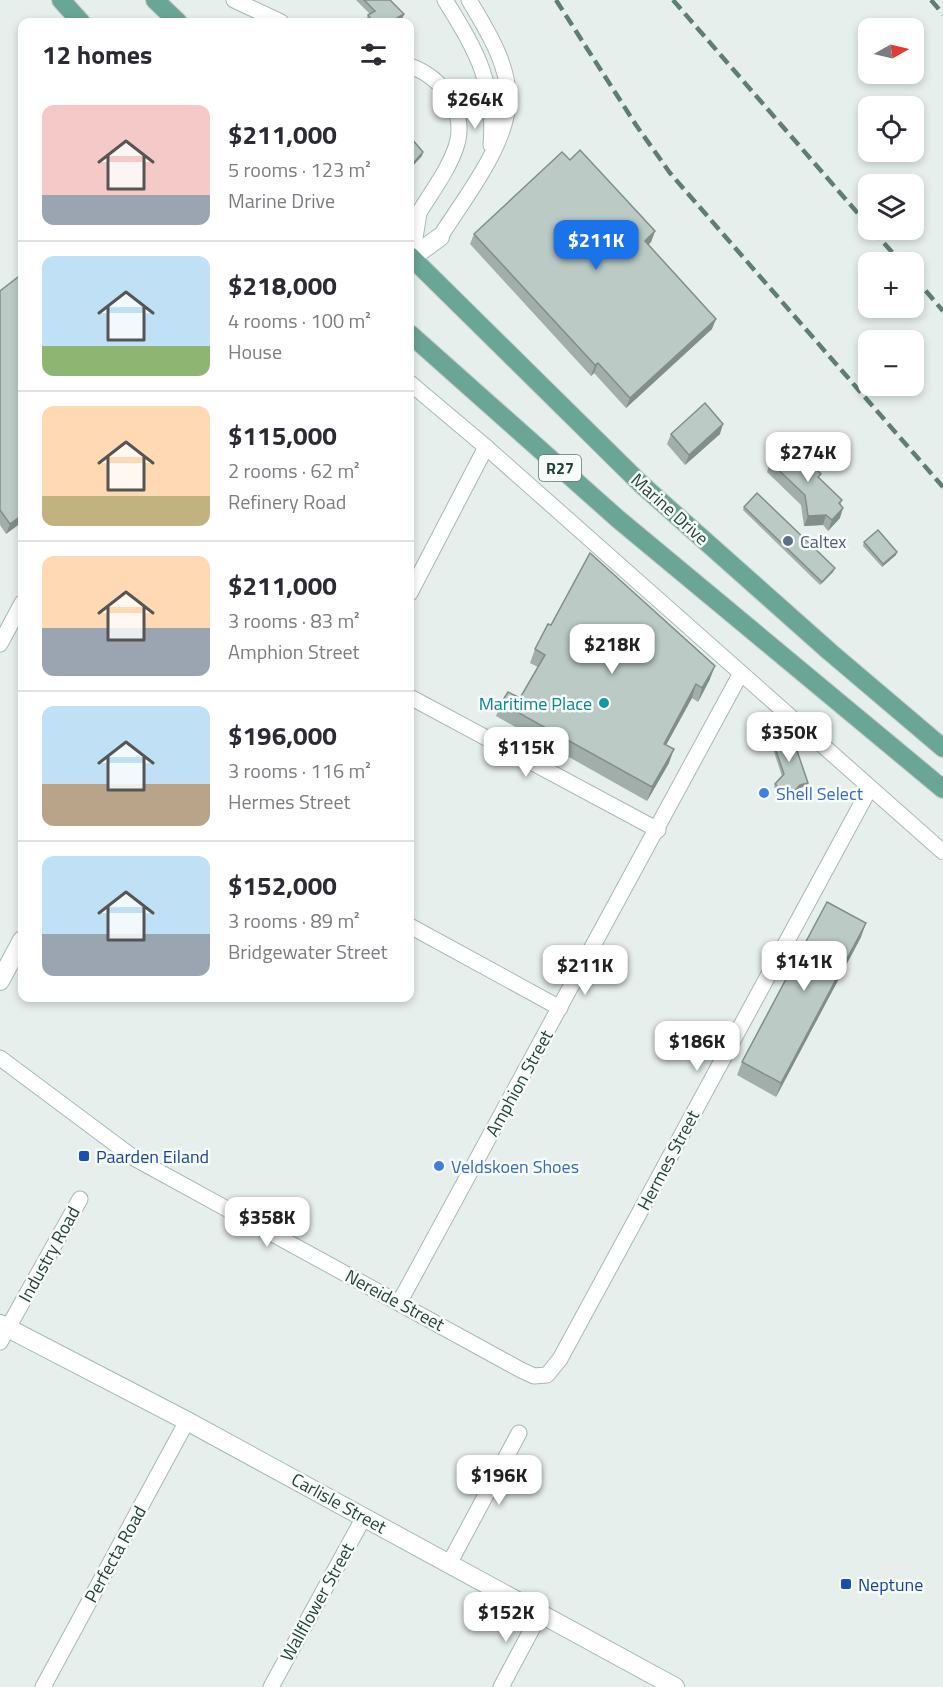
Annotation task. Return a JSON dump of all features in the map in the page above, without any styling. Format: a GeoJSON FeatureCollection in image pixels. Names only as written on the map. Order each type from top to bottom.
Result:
{"type":"FeatureCollection","features":[{"type":"Feature","properties":{"kind":"main road"},"geometry":{"type":"LineString","coordinates":[[61,0],[77,18]]}},
{"type":"Feature","properties":{"kind":"main road"},"geometry":{"type":"LineString","coordinates":[[155,0],[174,18]]}},
{"type":"Feature","properties":{"kind":"main road","name":"Marine Drive"},"geometry":{"type":"LineString","coordinates":[[414,262],[641,484],[830,652],[943,748]]}},
{"type":"Feature","properties":{"kind":"main road","name":"R27"},"geometry":{"type":"LineString","coordinates":[[414,338],[627,527],[943,789]]}},
{"type":"Feature","properties":{"kind":"street"},"geometry":{"type":"LineString","coordinates":[[234,0],[272,18]]}},
{"type":"Feature","properties":{"kind":"street"},"geometry":{"type":"LineString","coordinates":[[445,0],[464,30],[489,87],[493,124],[489,158]]}},
{"type":"Feature","properties":{"kind":"street"},"geometry":{"type":"LineString","coordinates":[[414,255],[440,237],[489,158],[503,127],[508,91],[494,46],[469,0]]}},
{"type":"Feature","properties":{"kind":"street"},"geometry":{"type":"LineString","coordinates":[[414,68],[430,76],[444,88],[455,114],[459,135],[451,158],[417,216],[414,234]]}},
{"type":"Feature","properties":{"kind":"street"},"geometry":{"type":"LineString","coordinates":[[414,386],[486,447],[943,852]]}},
{"type":"Feature","properties":{"kind":"street"},"geometry":{"type":"LineString","coordinates":[[414,585],[486,447]]}},
{"type":"Feature","properties":{"kind":"street"},"geometry":{"type":"LineString","coordinates":[[0,644],[18,610]]}},
{"type":"Feature","properties":{"kind":"street","name":"Amphion Street"},"geometry":{"type":"LineString","coordinates":[[399,1303],[658,830],[741,673]]}},
{"type":"Feature","properties":{"kind":"street"},"geometry":{"type":"LineString","coordinates":[[414,699],[658,830]]}},
{"type":"Feature","properties":{"kind":"street","name":"Hermes Street"},"geometry":{"type":"LineString","coordinates":[[551,1373],[870,788]]}},
{"type":"Feature","properties":{"kind":"street"},"geometry":{"type":"LineString","coordinates":[[414,928],[560,1008]]}},
{"type":"Feature","properties":{"kind":"street"},"geometry":{"type":"LineString","coordinates":[[0,981],[18,947]]}},
{"type":"Feature","properties":{"kind":"street","name":"Nereide Street"},"geometry":{"type":"LineString","coordinates":[[0,1058],[134,1158],[521,1370],[534,1376],[551,1373]]}},
{"type":"Feature","properties":{"kind":"street","name":"Industry Road"},"geometry":{"type":"LineString","coordinates":[[2,1331],[80,1198]]}},
{"type":"Feature","properties":{"kind":"street","name":"Carlisle Street"},"geometry":{"type":"LineString","coordinates":[[2,1331],[188,1421],[675,1687]]}},
{"type":"Feature","properties":{"kind":"street","name":"Perfecta Road"},"geometry":{"type":"LineString","coordinates":[[43,1687],[188,1421]]}},
{"type":"Feature","properties":{"kind":"street"},"geometry":{"type":"LineString","coordinates":[[449,1564],[519,1433]]}},
{"type":"Feature","properties":{"kind":"street","name":"Wallflower Street"},"geometry":{"type":"LineString","coordinates":[[271,1687],[364,1517]]}},
{"type":"Feature","properties":{"kind":"street"},"geometry":{"type":"LineString","coordinates":[[501,1687],[540,1614]]}},
{"type":"Feature","properties":{"kind":"building"},"geometry":{"type":"Polygon","coordinates":[[[364,0],[390,0],[404,14],[397,18],[370,18],[368,15],[375,11],[364,0]]]}},
{"type":"Feature","properties":{"kind":"building"},"geometry":{"type":"Polygon","coordinates":[[[414,142],[423,152],[414,162],[414,142]]]}},
{"type":"Feature","properties":{"kind":"building"},"geometry":{"type":"Polygon","coordinates":[[[580,150],[655,231],[645,241],[716,319],[630,398],[598,363],[595,365],[474,234],[562,152],[570,160],[580,150]]]}},
{"type":"Feature","properties":{"kind":"building"},"geometry":{"type":"Polygon","coordinates":[[[18,277],[18,518],[10,524],[0,510],[0,291],[18,277]]]}},
{"type":"Feature","properties":{"kind":"building"},"geometry":{"type":"Polygon","coordinates":[[[705,403],[723,424],[689,455],[671,434],[705,403]]]}},
{"type":"Feature","properties":{"kind":"building"},"geometry":{"type":"Polygon","coordinates":[[[789,443],[821,474],[818,477],[842,500],[839,503],[843,508],[832,520],[826,515],[808,516],[805,495],[770,462],[789,443]]]}},
{"type":"Feature","properties":{"kind":"building","name":"Caltex"},"geometry":{"type":"Polygon","coordinates":[[[757,493],[835,568],[822,582],[744,507],[757,493]]]}},
{"type":"Feature","properties":{"kind":"building","name":"Caltex"},"geometry":{"type":"Polygon","coordinates":[[[878,530],[897,552],[883,564],[864,542],[878,530]]]}},
{"type":"Feature","properties":{"kind":"building","name":"Maritime Place"},"geometry":{"type":"Polygon","coordinates":[[[590,553],[715,666],[702,688],[696,684],[664,744],[674,749],[652,787],[501,703],[508,692],[520,698],[545,655],[535,649],[548,624],[551,625],[590,553]]]}},
{"type":"Feature","properties":{"kind":"building"},"geometry":{"type":"Polygon","coordinates":[[[790,730],[808,783],[800,785],[789,797],[775,784],[784,774],[771,736],[790,730]]]}},
{"type":"Feature","properties":{"kind":"building"},"geometry":{"type":"Polygon","coordinates":[[[827,902],[866,923],[781,1083],[742,1062],[827,902]]]}},
{"type":"Feature","properties":{"kind":"railway"},"geometry":{"type":"LineString","coordinates":[[556,0],[636,125],[670,173],[943,487]]}},
{"type":"Feature","properties":{"kind":"railway"},"geometry":{"type":"LineString","coordinates":[[673,0],[858,213]]}},
{"type":"Feature","properties":{"kind":"railway"},"geometry":{"type":"LineString","coordinates":[[931,0],[943,14]]}},
{"type":"Feature","properties":{"kind":"railway"},"geometry":{"type":"LineString","coordinates":[[881,240],[892,252]]}},
{"type":"Feature","properties":{"kind":"railway"},"geometry":{"type":"LineString","coordinates":[[924,289],[943,311]]}},
{"type":"Feature","properties":{"kind":"place","name":"Caltex"},"geometry":{"type":"Point","coordinates":[788,541]}},
{"type":"Feature","properties":{"kind":"place","name":"Maritime Place"},"geometry":{"type":"Point","coordinates":[604,703]}},
{"type":"Feature","properties":{"kind":"place","name":"Shell Select"},"geometry":{"type":"Point","coordinates":[764,793]}},
{"type":"Feature","properties":{"kind":"place","name":"Paarden Eiland"},"geometry":{"type":"Point","coordinates":[84,1156]}},
{"type":"Feature","properties":{"kind":"place","name":"Veldskoen Shoes"},"geometry":{"type":"Point","coordinates":[439,1166]}},
{"type":"Feature","properties":{"kind":"place","name":"Neptune"},"geometry":{"type":"Point","coordinates":[846,1584]}}]}
